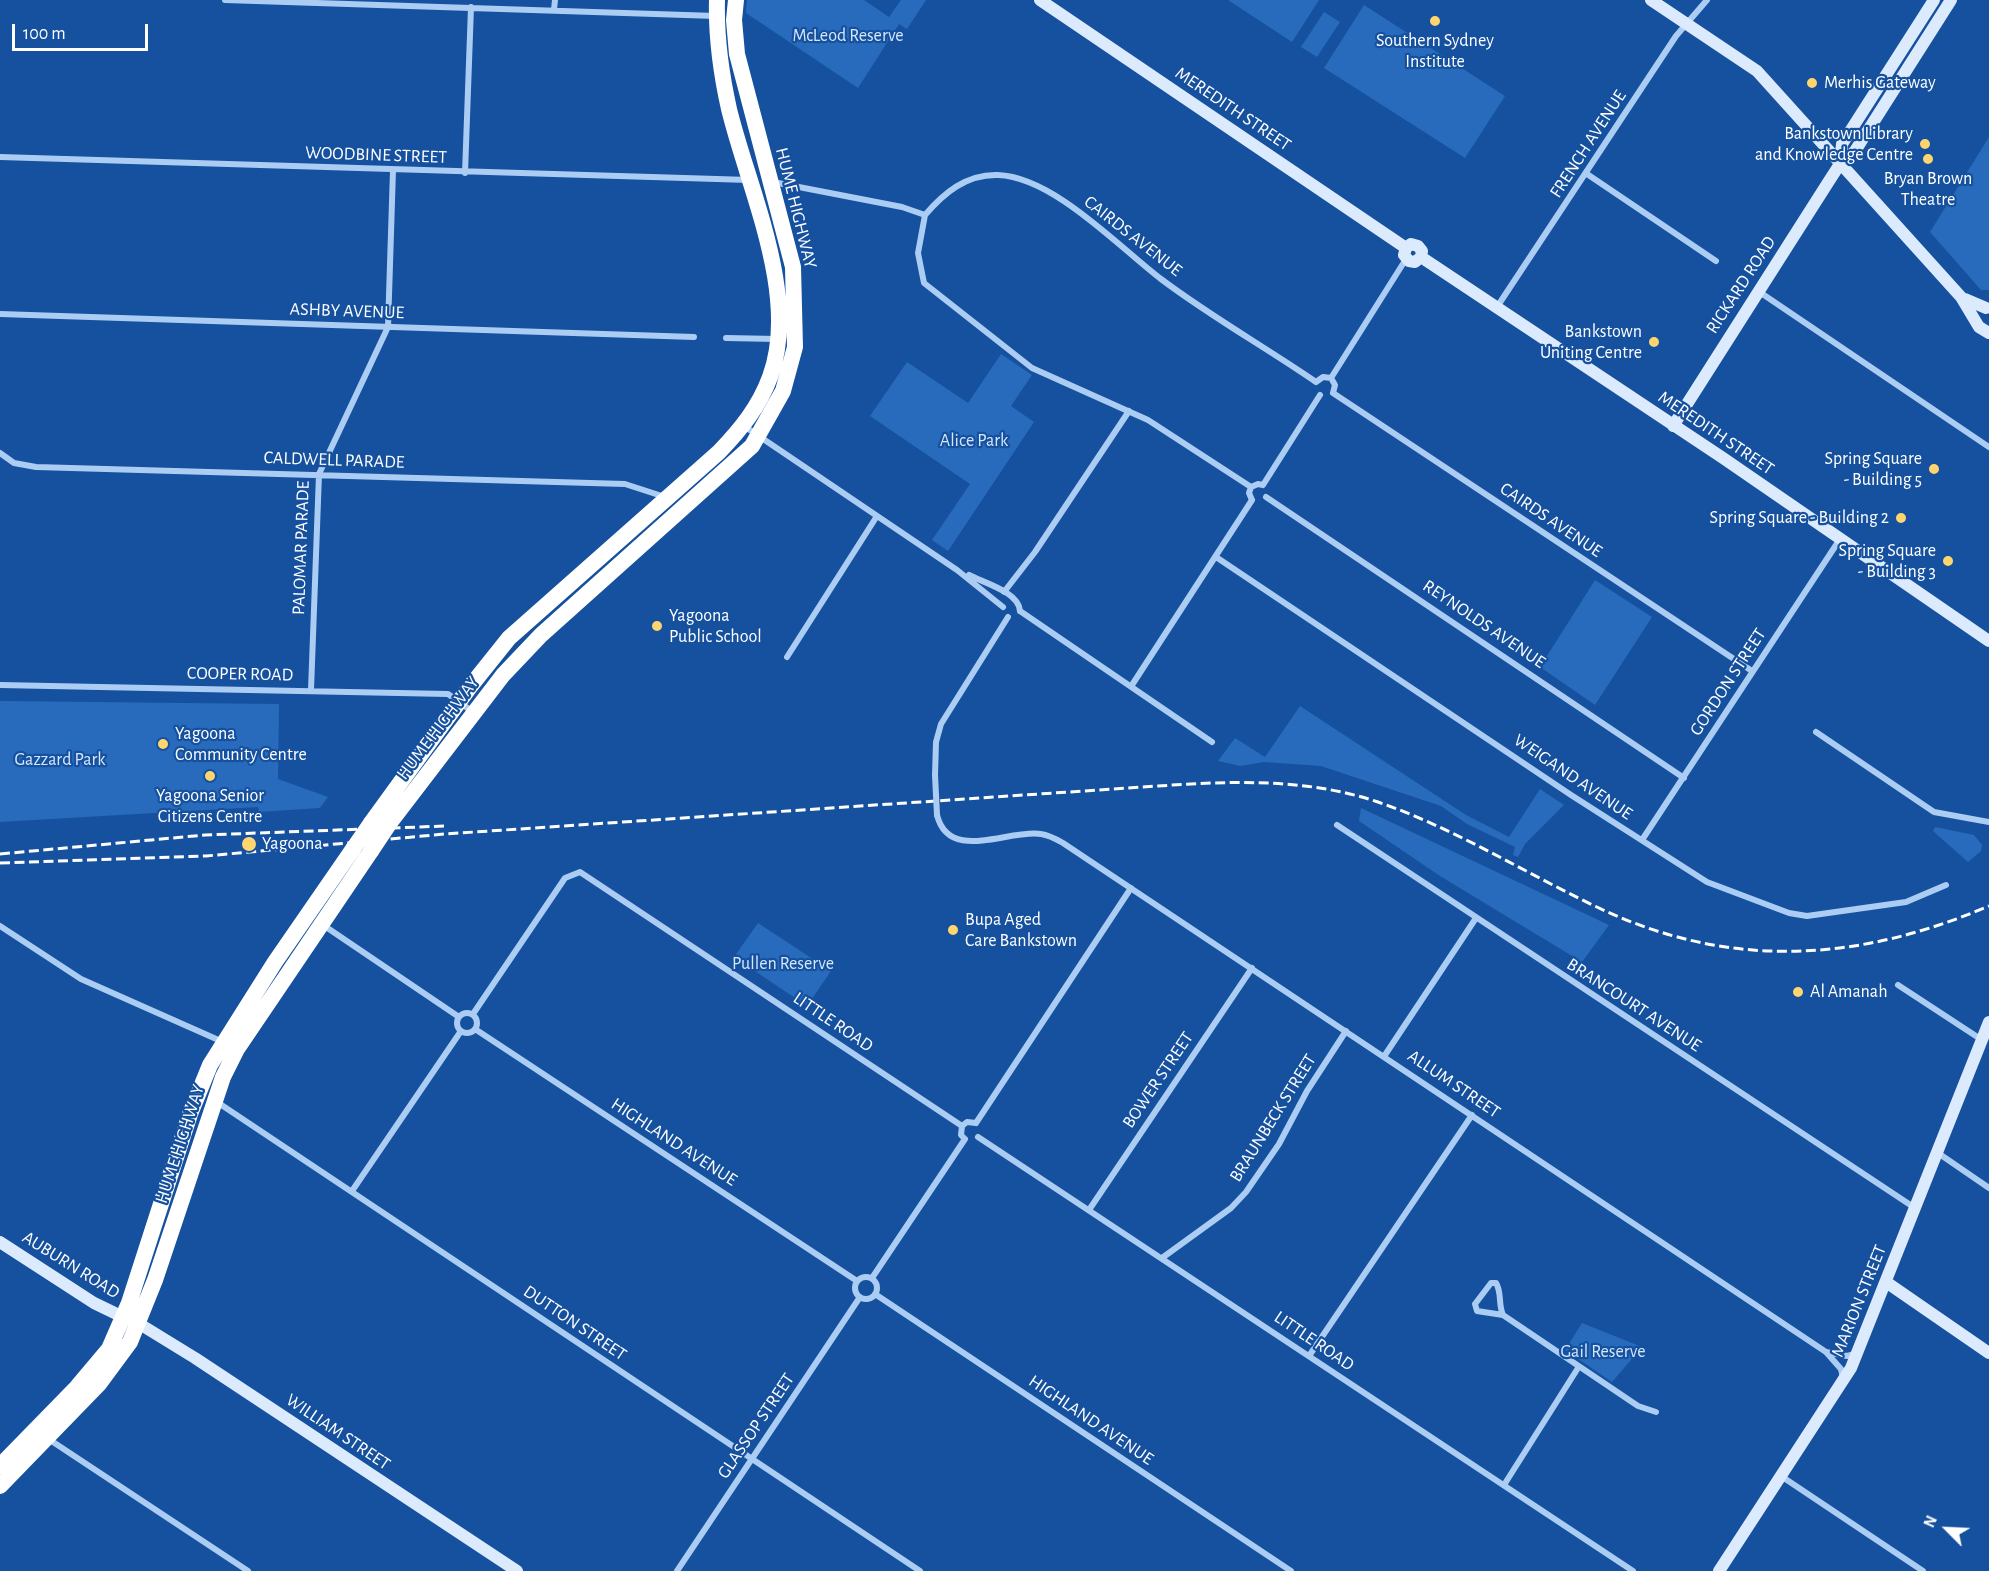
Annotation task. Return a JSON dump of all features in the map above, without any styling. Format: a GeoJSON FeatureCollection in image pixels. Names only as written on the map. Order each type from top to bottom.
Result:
{"type":"FeatureCollection","features":[{"type":"Feature","properties":{"kind":"highway","name":"HUME HIGHWAY"},"geometry":{"type":"LineString","coordinates":[[0,1466],[96,1366],[131,1320],[155,1280],[230,1045],[322,924],[389,824],[503,675],[541,635],[723,474],[759,437],[783,391],[793,359],[795,336],[793,267],[737,54],[734,20],[736,0]]}},
{"type":"Feature","properties":{"kind":"highway","name":"HUME HIGHWAY"},"geometry":{"type":"LineString","coordinates":[[0,1485],[114,1366],[131,1320],[190,1114],[307,914],[459,701],[522,625],[668,498],[744,426],[760,400],[771,375],[777,339],[776,292],[772,259],[725,89],[718,50],[717,8]]}},
{"type":"Feature","properties":{"kind":"main road","name":"MEREDITH STREET"},"geometry":{"type":"LineString","coordinates":[[1040,0],[1406,254],[1411,244],[1418,246],[1422,251],[1421,257],[1989,641]]}},
{"type":"Feature","properties":{"kind":"main road"},"geometry":{"type":"LineString","coordinates":[[1651,0],[1756,70],[1961,297],[1978,327],[1988,331]]}},
{"type":"Feature","properties":{"kind":"main road","name":"RICKARD ROAD"},"geometry":{"type":"LineString","coordinates":[[1840,164],[1842,144],[1934,0]]}},
{"type":"Feature","properties":{"kind":"main road","name":"RICKARD ROAD"},"geometry":{"type":"LineString","coordinates":[[1673,426],[1840,164],[1855,151],[1952,0]]}},
{"type":"Feature","properties":{"kind":"main road"},"geometry":{"type":"LineString","coordinates":[[1961,297],[1988,308]]}},
{"type":"Feature","properties":{"kind":"main road"},"geometry":{"type":"LineString","coordinates":[[1976,320],[1978,312],[1988,308]]}},
{"type":"Feature","properties":{"kind":"main road","name":"MARION STREET"},"geometry":{"type":"LineString","coordinates":[[1719,1571],[1844,1381],[1858,1352],[1989,1024]]}},
{"type":"Feature","properties":{"kind":"main road","name":"AUBURN ROAD"},"geometry":{"type":"LineString","coordinates":[[0,1242],[94,1303],[131,1320]]}},
{"type":"Feature","properties":{"kind":"main road"},"geometry":{"type":"LineString","coordinates":[[1886,1282],[1989,1353]]}},
{"type":"Feature","properties":{"kind":"main road","name":"WILLIAM STREET"},"geometry":{"type":"LineString","coordinates":[[131,1320],[177,1345],[517,1571]]}},
{"type":"Feature","properties":{"kind":"street"},"geometry":{"type":"LineString","coordinates":[[225,0],[554,10],[717,8]]}},
{"type":"Feature","properties":{"kind":"street"},"geometry":{"type":"LineString","coordinates":[[554,10],[555,0]]}},
{"type":"Feature","properties":{"kind":"street","name":"FRENCH AVENUE"},"geometry":{"type":"LineString","coordinates":[[1497,308],[1676,36],[1707,0]]}},
{"type":"Feature","properties":{"kind":"street"},"geometry":{"type":"LineString","coordinates":[[465,173],[471,7]]}},
{"type":"Feature","properties":{"kind":"street","name":"WOODBINE STREET"},"geometry":{"type":"LineString","coordinates":[[0,157],[750,180]]}},
{"type":"Feature","properties":{"kind":"street","name":"PALOMAR PARADE"},"geometry":{"type":"LineString","coordinates":[[311,690],[319,474],[388,327],[393,170]]}},
{"type":"Feature","properties":{"kind":"street"},"geometry":{"type":"LineString","coordinates":[[1587,174],[1716,261]]}},
{"type":"Feature","properties":{"kind":"street","name":"CAIRDS AVENUE"},"geometry":{"type":"LineString","coordinates":[[925,215],[939,198],[956,186],[976,177],[998,175],[1028,183],[1078,211],[1162,279],[1317,382]]}},
{"type":"Feature","properties":{"kind":"street"},"geometry":{"type":"LineString","coordinates":[[770,181],[902,207],[925,215],[918,253],[924,283],[1032,368],[1148,420],[1251,488]]}},
{"type":"Feature","properties":{"kind":"street"},"geometry":{"type":"LineString","coordinates":[[1331,378],[1406,254]]}},
{"type":"Feature","properties":{"kind":"street"},"geometry":{"type":"LineString","coordinates":[[1758,291],[1989,447]]}},
{"type":"Feature","properties":{"kind":"street","name":"ASHBY AVENUE"},"geometry":{"type":"LineString","coordinates":[[0,314],[694,337]]}},
{"type":"Feature","properties":{"kind":"street"},"geometry":{"type":"LineString","coordinates":[[726,338],[777,339]]}},
{"type":"Feature","properties":{"kind":"street"},"geometry":{"type":"LineString","coordinates":[[1323,377],[1331,378],[1335,385],[1333,393],[1328,396],[1320,395],[1316,390],[1317,382],[1323,377]]}},
{"type":"Feature","properties":{"kind":"street","name":"CAIRDS AVENUE"},"geometry":{"type":"LineString","coordinates":[[1333,393],[1752,671]]}},
{"type":"Feature","properties":{"kind":"street"},"geometry":{"type":"LineString","coordinates":[[1263,485],[1320,395]]}},
{"type":"Feature","properties":{"kind":"street"},"geometry":{"type":"LineString","coordinates":[[1004,591],[1015,579],[1129,411]]}},
{"type":"Feature","properties":{"kind":"street"},"geometry":{"type":"LineString","coordinates":[[744,426],[957,570],[1003,607],[1008,617],[1015,617],[1020,611]]}},
{"type":"Feature","properties":{"kind":"street","name":"CALDWELL PARADE"},"geometry":{"type":"LineString","coordinates":[[0,453],[14,463],[36,467],[625,484],[668,498]]}},
{"type":"Feature","properties":{"kind":"street"},"geometry":{"type":"LineString","coordinates":[[1258,484],[1263,485],[1268,492],[1266,497],[1260,502],[1252,500],[1249,493],[1251,488],[1258,484]]}},
{"type":"Feature","properties":{"kind":"street","name":"REYNOLDS AVENUE"},"geometry":{"type":"LineString","coordinates":[[1266,497],[1684,778]]}},
{"type":"Feature","properties":{"kind":"street"},"geometry":{"type":"LineString","coordinates":[[1132,685],[1252,500]]}},
{"type":"Feature","properties":{"kind":"street"},"geometry":{"type":"LineString","coordinates":[[787,657],[877,516]]}},
{"type":"Feature","properties":{"kind":"street","name":"GORDON STREET"},"geometry":{"type":"LineString","coordinates":[[1642,840],[1840,540]]}},
{"type":"Feature","properties":{"kind":"street","name":"WEIGAND AVENUE"},"geometry":{"type":"LineString","coordinates":[[1216,557],[1707,882],[1789,913],[1807,916],[1906,902],[1946,885]]}},
{"type":"Feature","properties":{"kind":"street"},"geometry":{"type":"LineString","coordinates":[[957,570],[1004,591],[1020,611],[1132,685],[1212,742]]}},
{"type":"Feature","properties":{"kind":"street"},"geometry":{"type":"LineString","coordinates":[[1003,607],[1010,601],[1015,602]]}},
{"type":"Feature","properties":{"kind":"street","name":"ALLUM STREET"},"geometry":{"type":"LineString","coordinates":[[1008,617],[941,724],[936,742],[935,775],[937,816],[946,834],[959,841],[1040,834],[1063,843],[1385,1055],[1826,1352],[1840,1369],[1844,1381]]}},
{"type":"Feature","properties":{"kind":"street","name":"COOPER ROAD"},"geometry":{"type":"LineString","coordinates":[[0,685],[448,694],[474,712]]}},
{"type":"Feature","properties":{"kind":"street"},"geometry":{"type":"LineString","coordinates":[[1816,732],[1934,812],[1989,822]]}},
{"type":"Feature","properties":{"kind":"street","name":"BRANCOURT AVENUE"},"geometry":{"type":"LineString","coordinates":[[1337,825],[1916,1209]]}},
{"type":"Feature","properties":{"kind":"street","name":"LITTLE ROAD"},"geometry":{"type":"LineString","coordinates":[[473,1014],[565,878],[575,872],[585,874],[962,1126]]}},
{"type":"Feature","properties":{"kind":"street"},"geometry":{"type":"LineString","coordinates":[[976,1123],[1131,888]]}},
{"type":"Feature","properties":{"kind":"street"},"geometry":{"type":"LineString","coordinates":[[307,914],[459,1017]]}},
{"type":"Feature","properties":{"kind":"street"},"geometry":{"type":"LineString","coordinates":[[1385,1055],[1476,918]]}},
{"type":"Feature","properties":{"kind":"street"},"geometry":{"type":"LineString","coordinates":[[0,926],[81,979],[230,1045]]}},
{"type":"Feature","properties":{"kind":"street","name":"BOWER STREET"},"geometry":{"type":"LineString","coordinates":[[1089,1210],[1252,968]]}},
{"type":"Feature","properties":{"kind":"street"},"geometry":{"type":"LineString","coordinates":[[1898,985],[1982,1040]]}},
{"type":"Feature","properties":{"kind":"street"},"geometry":{"type":"LineString","coordinates":[[464,1013],[473,1014],[477,1019],[475,1029],[467,1033],[461,1031],[458,1026],[459,1017],[464,1013]]}},
{"type":"Feature","properties":{"kind":"street","name":"HIGHLAND AVENUE"},"geometry":{"type":"LineString","coordinates":[[475,1029],[857,1281]]}},
{"type":"Feature","properties":{"kind":"street"},"geometry":{"type":"LineString","coordinates":[[352,1191],[461,1031]]}},
{"type":"Feature","properties":{"kind":"street","name":"BRAUNBECK STREET"},"geometry":{"type":"LineString","coordinates":[[1162,1258],[1232,1208],[1246,1192],[1278,1144],[1307,1090],[1347,1031]]}},
{"type":"Feature","properties":{"kind":"street","name":"DUTTON STREET"},"geometry":{"type":"LineString","coordinates":[[214,1100],[920,1571]]}},
{"type":"Feature","properties":{"kind":"street"},"geometry":{"type":"LineString","coordinates":[[1309,1356],[1472,1115]]}},
{"type":"Feature","properties":{"kind":"street"},"geometry":{"type":"LineString","coordinates":[[967,1122],[976,1123],[979,1127],[978,1137],[974,1140],[965,1139],[961,1135],[962,1126],[967,1122]]}},
{"type":"Feature","properties":{"kind":"street","name":"LITTLE ROAD"},"geometry":{"type":"LineString","coordinates":[[978,1137],[1633,1571]]}},
{"type":"Feature","properties":{"kind":"street"},"geometry":{"type":"LineString","coordinates":[[872,1278],[965,1139]]}},
{"type":"Feature","properties":{"kind":"street"},"geometry":{"type":"LineString","coordinates":[[1938,1153],[1989,1188]]}},
{"type":"Feature","properties":{"kind":"street"},"geometry":{"type":"LineString","coordinates":[[862,1277],[872,1278],[877,1286],[875,1294],[870,1298],[860,1297],[855,1292],[857,1281],[862,1277]]}},
{"type":"Feature","properties":{"kind":"street"},"geometry":{"type":"LineString","coordinates":[[1503,1315],[1498,1299],[1499,1288],[1496,1283],[1491,1283],[1475,1304],[1477,1311],[1503,1315],[1578,1368],[1638,1406],[1656,1412]]}},
{"type":"Feature","properties":{"kind":"street","name":"HIGHLAND AVENUE"},"geometry":{"type":"LineString","coordinates":[[875,1294],[1291,1571]]}},
{"type":"Feature","properties":{"kind":"street","name":"GLASSOP STREET"},"geometry":{"type":"LineString","coordinates":[[677,1571],[860,1297]]}},
{"type":"Feature","properties":{"kind":"street"},"geometry":{"type":"LineString","coordinates":[[1826,1352],[1847,1356],[1858,1352]]}},
{"type":"Feature","properties":{"kind":"street"},"geometry":{"type":"LineString","coordinates":[[1504,1485],[1578,1368]]}},
{"type":"Feature","properties":{"kind":"street"},"geometry":{"type":"LineString","coordinates":[[46,1438],[248,1571]]}},
{"type":"Feature","properties":{"kind":"street"},"geometry":{"type":"LineString","coordinates":[[1781,1476],[1923,1571]]}},
{"type":"Feature","properties":{"kind":"green space","name":"McLeod Reserve"},"geometry":{"type":"Polygon","coordinates":[[[747,0],[864,0],[889,17],[901,0],[926,0],[907,29],[899,24],[858,88],[746,13],[747,0]]]}},
{"type":"Feature","properties":{"kind":"green space"},"geometry":{"type":"Polygon","coordinates":[[[1228,0],[1319,0],[1292,42],[1228,0]]]}},
{"type":"Feature","properties":{"kind":"green space"},"geometry":{"type":"Polygon","coordinates":[[[1364,5],[1505,96],[1465,158],[1324,68],[1364,5]]]}},
{"type":"Feature","properties":{"kind":"green space"},"geometry":{"type":"Polygon","coordinates":[[[1324,12],[1340,22],[1317,57],[1301,47],[1324,12]]]}},
{"type":"Feature","properties":{"kind":"green space"},"geometry":{"type":"Polygon","coordinates":[[[1989,137],[1989,290],[1981,290],[1930,232],[1989,137]]]}},
{"type":"Feature","properties":{"kind":"green space","name":"Alice Park"},"geometry":{"type":"Polygon","coordinates":[[[1001,354],[1032,375],[1011,406],[1034,422],[948,551],[932,540],[970,484],[870,416],[907,362],[968,403],[1001,354]]]}},
{"type":"Feature","properties":{"kind":"green space"},"geometry":{"type":"Polygon","coordinates":[[[1595,580],[1652,617],[1595,705],[1540,667],[1595,580]]]}},
{"type":"Feature","properties":{"kind":"green space","name":"Gazzard Park"},"geometry":{"type":"Polygon","coordinates":[[[0,701],[279,704],[278,779],[328,797],[320,808],[259,812],[258,807],[0,822],[0,701]]]}},
{"type":"Feature","properties":{"kind":"green space"},"geometry":{"type":"Polygon","coordinates":[[[1300,706],[1466,815],[1509,837],[1540,789],[1564,805],[1525,844],[1518,857],[1513,855],[1515,847],[1467,824],[1441,806],[1321,766],[1264,762],[1240,766],[1218,761],[1235,738],[1265,757],[1300,706]]]}},
{"type":"Feature","properties":{"kind":"green space"},"geometry":{"type":"Polygon","coordinates":[[[1361,808],[1609,925],[1582,962],[1440,876],[1359,821],[1361,808]]]}},
{"type":"Feature","properties":{"kind":"green space"},"geometry":{"type":"Polygon","coordinates":[[[1935,827],[1974,835],[1982,845],[1981,851],[1968,862],[1933,831],[1935,827]]]}},
{"type":"Feature","properties":{"kind":"green space","name":"Pullen Reserve"},"geometry":{"type":"Polygon","coordinates":[[[758,923],[831,971],[807,1006],[734,957],[758,923]]]}},
{"type":"Feature","properties":{"kind":"green space","name":"Gail Reserve"},"geometry":{"type":"Polygon","coordinates":[[[1582,1323],[1642,1347],[1612,1382],[1565,1350],[1582,1323]]]}},
{"type":"Feature","properties":{"kind":"railway"},"geometry":{"type":"LineString","coordinates":[[0,863],[206,856],[445,834],[1186,784],[1269,783],[1324,789],[1378,802],[1463,838],[1599,908],[1648,928],[1697,942],[1745,949],[1794,951],[1843,948],[1891,939],[1940,925],[1989,906]]}},
{"type":"Feature","properties":{"kind":"railway"},"geometry":{"type":"LineString","coordinates":[[0,854],[205,835],[446,826]]}},
{"type":"Feature","properties":{"kind":"place","name":"Southern Sydney Institute"},"geometry":{"type":"Point","coordinates":[1435,21]}},
{"type":"Feature","properties":{"kind":"place","name":"Merhis Gateway"},"geometry":{"type":"Point","coordinates":[1812,83]}},
{"type":"Feature","properties":{"kind":"place","name":"Bankstown Library and Knowledge Centre"},"geometry":{"type":"Point","coordinates":[1925,144]}},
{"type":"Feature","properties":{"kind":"place","name":"Bryan Brown Theatre"},"geometry":{"type":"Point","coordinates":[1928,159]}},
{"type":"Feature","properties":{"kind":"place","name":"Bankstown Uniting Centre"},"geometry":{"type":"Point","coordinates":[1654,342]}},
{"type":"Feature","properties":{"kind":"place","name":"Spring Square - Building 5"},"geometry":{"type":"Point","coordinates":[1934,469]}},
{"type":"Feature","properties":{"kind":"place","name":"Spring Square - Building 2"},"geometry":{"type":"Point","coordinates":[1901,518]}},
{"type":"Feature","properties":{"kind":"place","name":"Spring Square - Building 3"},"geometry":{"type":"Point","coordinates":[1948,561]}},
{"type":"Feature","properties":{"kind":"place","name":"Yagoona Public School"},"geometry":{"type":"Point","coordinates":[657,626]}},
{"type":"Feature","properties":{"kind":"place","name":"Yagoona Community Centre"},"geometry":{"type":"Point","coordinates":[163,744]}},
{"type":"Feature","properties":{"kind":"place","name":"Yagoona Senior Citizens Centre"},"geometry":{"type":"Point","coordinates":[210,776]}},
{"type":"Feature","properties":{"kind":"place","name":"Yagoona"},"geometry":{"type":"Point","coordinates":[249,844]}},
{"type":"Feature","properties":{"kind":"place","name":"Bupa Aged Care Bankstown"},"geometry":{"type":"Point","coordinates":[953,930]}},
{"type":"Feature","properties":{"kind":"place","name":"Al Amanah"},"geometry":{"type":"Point","coordinates":[1798,992]}}]}
